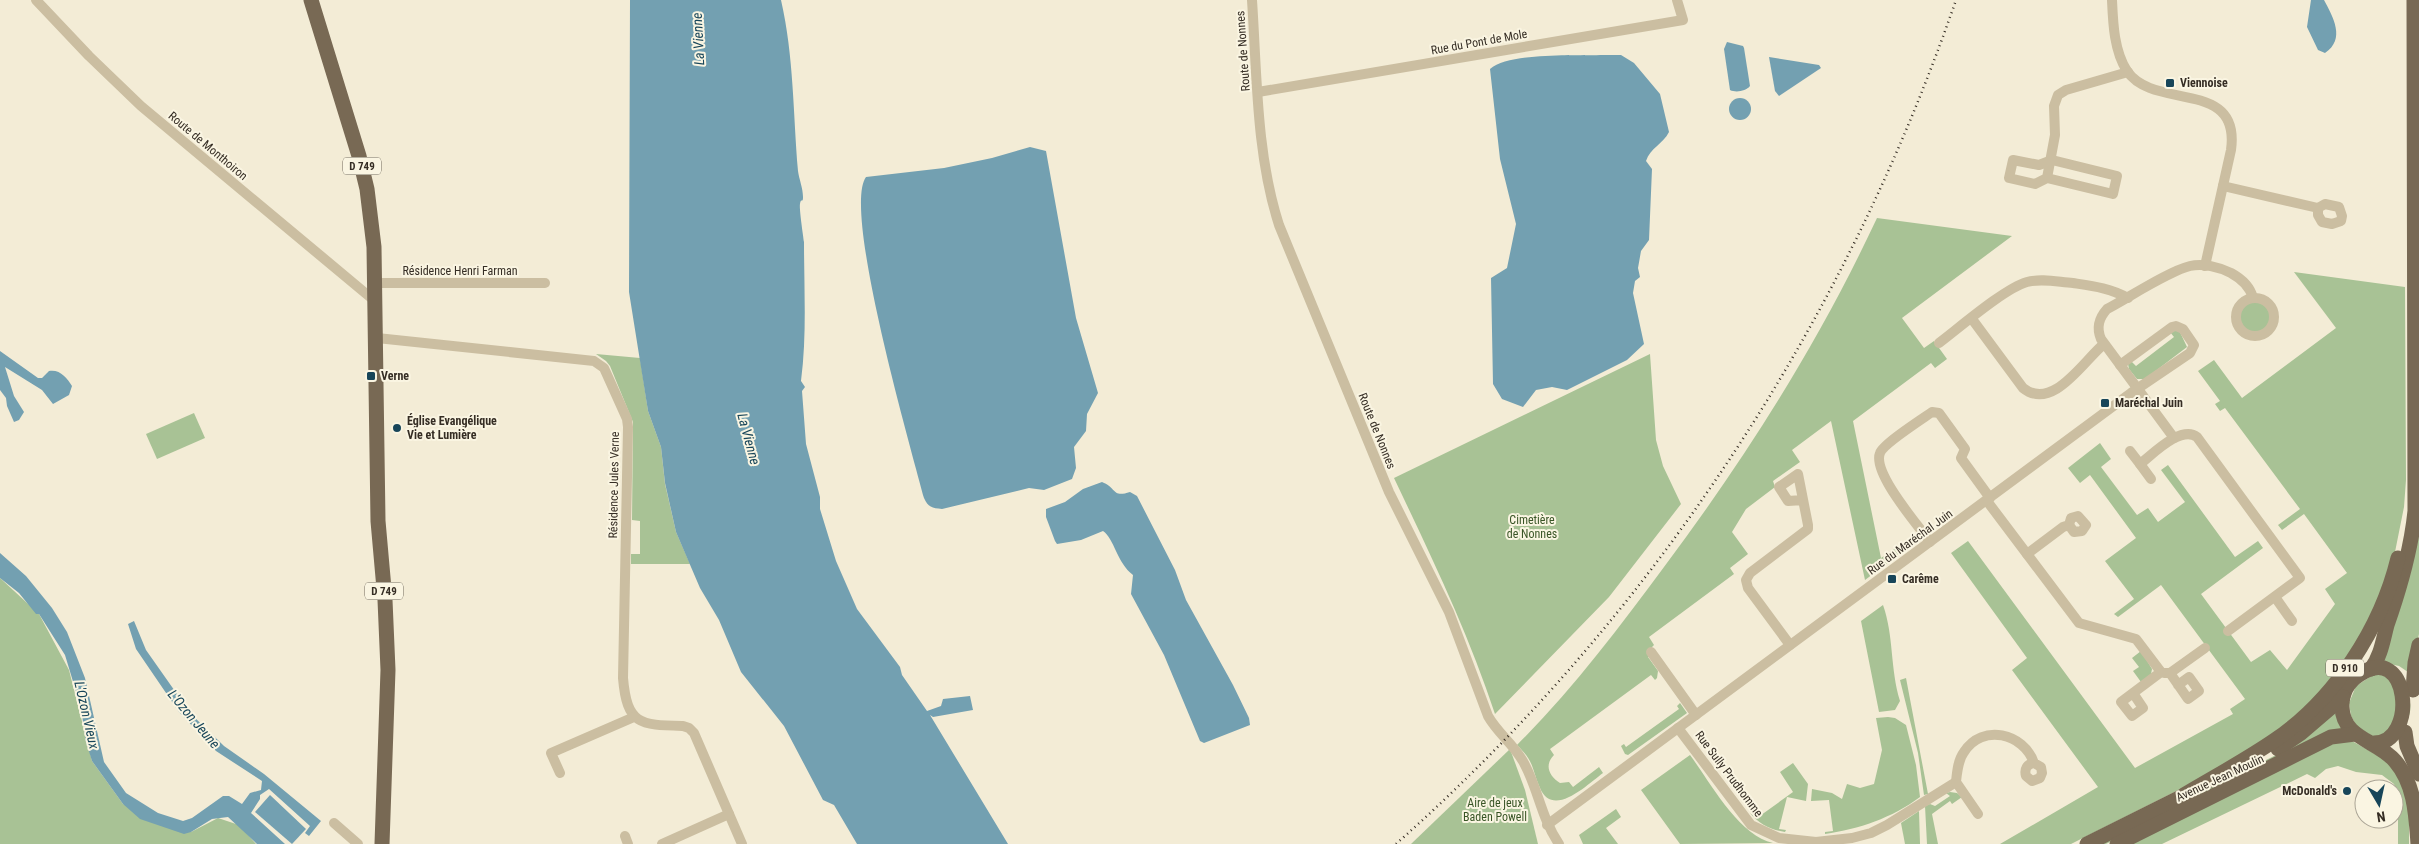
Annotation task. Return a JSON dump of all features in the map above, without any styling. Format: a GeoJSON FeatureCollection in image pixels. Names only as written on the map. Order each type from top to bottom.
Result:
{"type":"FeatureCollection","features":[{"type":"Feature","properties":{"kind":"main road","name":"D 749"},"geometry":{"type":"LineString","coordinates":[[311,0],[356,146],[367,189],[374,247],[377,338],[378,521],[385,600],[388,670],[382,844]]}},
{"type":"Feature","properties":{"kind":"main road","name":"D 910"},"geometry":{"type":"LineString","coordinates":[[2371,669],[2378,657],[2398,598],[2409,552],[2415,512],[2414,0]]}},
{"type":"Feature","properties":{"kind":"main road","name":"D 910"},"geometry":{"type":"LineString","coordinates":[[2184,795],[2276,740],[2296,723],[2330,688],[2363,644],[2385,598],[2397,564],[2414,474]]}},
{"type":"Feature","properties":{"kind":"main road"},"geometry":{"type":"LineString","coordinates":[[2413,690],[2415,663],[2419,645]]}},
{"type":"Feature","properties":{"kind":"main road"},"geometry":{"type":"LineString","coordinates":[[2374,743],[2385,743],[2396,739],[2406,732],[2415,717],[2416,698],[2413,690],[2406,679],[2396,672],[2384,668],[2371,669],[2353,679],[2343,697],[2344,717],[2355,734],[2374,743],[2396,761],[2407,781],[2416,816],[2418,844]]}},
{"type":"Feature","properties":{"kind":"main road","name":"Avenue Jean Moulin"},"geometry":{"type":"LineString","coordinates":[[2087,844],[2184,795],[2244,768],[2280,748],[2302,733],[2343,697]]}},
{"type":"Feature","properties":{"kind":"main road"},"geometry":{"type":"LineString","coordinates":[[2406,732],[2407,746],[2419,774]]}},
{"type":"Feature","properties":{"kind":"main road","name":"Avenue Jean Moulin"},"geometry":{"type":"LineString","coordinates":[[2117,844],[2331,737],[2355,734]]}},
{"type":"Feature","properties":{"kind":"street","name":"Route de Monthoiron"},"geometry":{"type":"LineString","coordinates":[[36,0],[95,62],[141,106],[370,297],[375,291]]}},
{"type":"Feature","properties":{"kind":"street","name":"Route de Nonnes"},"geometry":{"type":"LineString","coordinates":[[1252,0],[1258,92],[1267,179],[1279,225],[1389,492],[1449,612],[1488,716],[1496,730],[1516,750],[1525,764],[1547,825],[1559,844]]}},
{"type":"Feature","properties":{"kind":"street","name":"Rue du Pont de Mole"},"geometry":{"type":"LineString","coordinates":[[1258,92],[1683,20],[1677,0]]}},
{"type":"Feature","properties":{"kind":"street"},"geometry":{"type":"LineString","coordinates":[[2112,0],[2117,42],[2128,72],[2139,81],[2153,88],[2208,102],[2224,116],[2231,131],[2232,141],[2205,266]]}},
{"type":"Feature","properties":{"kind":"street"},"geometry":{"type":"LineString","coordinates":[[2047,178],[2052,160],[2056,128],[2054,106],[2058,95],[2066,90],[2128,72]]}},
{"type":"Feature","properties":{"kind":"street"},"geometry":{"type":"LineString","coordinates":[[2013,160],[2039,165],[2052,160],[2117,176],[2113,194],[2047,178],[2035,184],[2009,178],[2013,160]]}},
{"type":"Feature","properties":{"kind":"street"},"geometry":{"type":"LineString","coordinates":[[2222,186],[2318,208]]}},
{"type":"Feature","properties":{"kind":"street"},"geometry":{"type":"LineString","coordinates":[[2174,438],[2104,344],[2098,328],[2102,315],[2107,309],[2181,269],[2197,265],[2233,274],[2248,285],[2253,298]]}},
{"type":"Feature","properties":{"kind":"street"},"geometry":{"type":"LineString","coordinates":[[1939,343],[2010,290],[2034,281],[2097,286],[2128,298]]}},
{"type":"Feature","properties":{"kind":"street","name":"Résidence Henri Farman"},"geometry":{"type":"LineString","coordinates":[[375,291],[545,283]]}},
{"type":"Feature","properties":{"kind":"street"},"geometry":{"type":"LineString","coordinates":[[1972,319],[2023,388],[2034,394],[2047,394],[2060,386],[2084,367],[2104,344]]}},
{"type":"Feature","properties":{"kind":"street","name":"Rue du Maréchal Juin"},"geometry":{"type":"LineString","coordinates":[[1547,825],[2138,388],[2193,350],[2194,345],[2183,329],[2176,326],[2172,327],[2120,365]]}},
{"type":"Feature","properties":{"kind":"street","name":"Résidence Jules Verne"},"geometry":{"type":"LineString","coordinates":[[377,338],[594,361],[604,368],[627,419],[628,428],[624,678],[627,699],[634,717]]}},
{"type":"Feature","properties":{"kind":"street"},"geometry":{"type":"LineString","coordinates":[[1930,542],[1882,474],[1879,458],[1883,448],[1932,412],[1939,413],[1965,448],[1961,458],[2027,554],[2079,623],[2136,639],[2165,673],[2178,685]]}},
{"type":"Feature","properties":{"kind":"street"},"geometry":{"type":"LineString","coordinates":[[2140,464],[2174,438],[2184,433],[2191,433],[2197,437],[2300,578],[2228,631]]}},
{"type":"Feature","properties":{"kind":"street"},"geometry":{"type":"LineString","coordinates":[[2130,451],[2151,479]]}},
{"type":"Feature","properties":{"kind":"street"},"geometry":{"type":"LineString","coordinates":[[1790,645],[1748,588],[1746,580],[1750,573],[1808,529],[1803,500]]}},
{"type":"Feature","properties":{"kind":"street"},"geometry":{"type":"LineString","coordinates":[[2027,554],[2063,527],[2069,525]]}},
{"type":"Feature","properties":{"kind":"street"},"geometry":{"type":"LineString","coordinates":[[2275,597],[2292,621]]}},
{"type":"Feature","properties":{"kind":"street"},"geometry":{"type":"LineString","coordinates":[[2133,693],[2204,648]]}},
{"type":"Feature","properties":{"kind":"street"},"geometry":{"type":"LineString","coordinates":[[1650,652],[1696,715]]}},
{"type":"Feature","properties":{"kind":"street"},"geometry":{"type":"LineString","coordinates":[[560,774],[551,753],[634,717],[643,723],[689,728],[694,733],[742,844]]}},
{"type":"Feature","properties":{"kind":"street","name":"Rue Sully Prudhomme"},"geometry":{"type":"LineString","coordinates":[[1678,728],[1751,825],[1779,838],[1816,842],[1852,838],[1871,833],[1956,782]]}},
{"type":"Feature","properties":{"kind":"street"},"geometry":{"type":"LineString","coordinates":[[1978,814],[1956,782],[1964,752],[1974,742],[1986,736],[2006,735],[2018,740],[2030,753],[2034,763]]}},
{"type":"Feature","properties":{"kind":"street"},"geometry":{"type":"LineString","coordinates":[[662,844],[729,814]]}},
{"type":"Feature","properties":{"kind":"street"},"geometry":{"type":"LineString","coordinates":[[334,823],[358,844]]}},
{"type":"Feature","properties":{"kind":"green space"},"geometry":{"type":"Polygon","coordinates":[[[1877,218],[2012,236],[1902,318],[1924,348],[1934,341],[1947,359],[1935,368],[1931,363],[1853,421],[1881,558],[1918,532],[1922,537],[1865,580],[1831,421],[1792,450],[1800,462],[1773,481],[1775,487],[1746,509],[1732,532],[1748,554],[1730,568],[1734,574],[1649,637],[1654,645],[1651,648],[1654,652],[1648,657],[1658,671],[1657,678],[1655,680],[1651,675],[1550,749],[1554,755],[1549,763],[1549,770],[1560,783],[1569,782],[1573,787],[1599,767],[1603,773],[1580,791],[1562,800],[1553,800],[1546,797],[1540,788],[1530,761],[1517,745],[1557,703],[1612,636],[1724,483],[1806,355],[1877,218]]]}},
{"type":"Feature","properties":{"kind":"green space"},"geometry":{"type":"Polygon","coordinates":[[[2294,272],[2405,287],[2406,480],[2404,507],[2392,567],[2381,596],[2351,652],[2318,695],[2279,730],[2208,775],[2071,844],[2000,844],[2098,787],[2012,670],[2027,658],[1951,553],[1968,541],[2135,768],[2233,714],[2230,709],[2245,699],[2161,585],[2118,617],[2114,614],[2134,599],[2105,561],[2136,538],[2090,475],[2080,483],[2068,468],[2100,443],[2111,459],[2101,467],[2137,515],[2148,508],[2158,522],[2185,502],[2161,470],[2168,465],[2235,557],[2258,541],[2263,548],[2201,594],[2251,662],[2270,650],[2287,670],[2335,604],[2325,589],[2347,573],[2304,514],[2282,530],[2278,525],[2300,509],[2225,408],[2220,411],[2215,404],[2220,401],[2198,371],[2214,360],[2242,398],[2336,328],[2294,272]]]}},
{"type":"Feature","properties":{"kind":"green space"},"geometry":{"type":"Polygon","coordinates":[[[2256,301],[2262,302],[2267,306],[2271,311],[2271,323],[2267,328],[2262,332],[2256,333],[2250,332],[2245,328],[2241,323],[2240,317],[2241,311],[2245,306],[2250,302],[2256,301]]]}},
{"type":"Feature","properties":{"kind":"green space"},"geometry":{"type":"Polygon","coordinates":[[[2179,330],[2187,347],[2145,379],[2137,379],[2129,369],[2128,364],[2131,361],[2136,366],[2174,337],[2170,332],[2179,330]]]}},
{"type":"Feature","properties":{"kind":"green space"},"geometry":{"type":"Polygon","coordinates":[[[596,354],[640,358],[648,411],[661,447],[665,484],[676,532],[690,564],[631,564],[631,554],[640,554],[640,521],[632,520],[633,422],[610,366],[596,354]]]}},
{"type":"Feature","properties":{"kind":"green space","name":"Cimetière de Nonnes"},"geometry":{"type":"Polygon","coordinates":[[[1650,354],[1656,440],[1663,466],[1681,504],[1609,597],[1495,714],[1461,624],[1394,478],[1650,354]]]}},
{"type":"Feature","properties":{"kind":"green space"},"geometry":{"type":"Polygon","coordinates":[[[194,413],[205,438],[157,459],[146,434],[194,413]]]}},
{"type":"Feature","properties":{"kind":"green space"},"geometry":{"type":"Polygon","coordinates":[[[2419,529],[2419,634],[2411,674],[2399,666],[2381,662],[2419,529]]]}},
{"type":"Feature","properties":{"kind":"green space"},"geometry":{"type":"Polygon","coordinates":[[[0,578],[39,614],[69,670],[92,761],[123,804],[191,832],[218,818],[239,825],[256,844],[0,844],[0,578]]]}},
{"type":"Feature","properties":{"kind":"green space"},"geometry":{"type":"Polygon","coordinates":[[[1883,605],[1889,629],[1900,701],[1895,710],[1879,712],[1861,621],[1883,605]]]}},
{"type":"Feature","properties":{"kind":"green space"},"geometry":{"type":"Polygon","coordinates":[[[2141,651],[2152,669],[2151,674],[2141,682],[2133,671],[2139,667],[2132,658],[2141,651]]]}},
{"type":"Feature","properties":{"kind":"green space"},"geometry":{"type":"Polygon","coordinates":[[[2373,675],[2386,675],[2399,686],[2408,697],[2410,703],[2408,718],[2404,727],[2374,737],[2357,727],[2351,716],[2349,703],[2356,686],[2373,675]]]}},
{"type":"Feature","properties":{"kind":"green space"},"geometry":{"type":"Polygon","coordinates":[[[1906,678],[1928,794],[1924,795],[1918,753],[1900,680],[1906,678]]]}},
{"type":"Feature","properties":{"kind":"green space"},"geometry":{"type":"Polygon","coordinates":[[[1680,703],[1687,713],[1628,755],[1625,754],[1621,746],[1624,744],[1626,747],[1679,709],[1677,706],[1680,703]]]}},
{"type":"Feature","properties":{"kind":"green space"},"geometry":{"type":"Polygon","coordinates":[[[2338,705],[2345,730],[2278,758],[2106,844],[2099,844],[2276,755],[2338,705]]]}},
{"type":"Feature","properties":{"kind":"green space"},"geometry":{"type":"Polygon","coordinates":[[[1876,718],[1895,718],[1906,725],[1916,765],[1920,797],[1887,817],[1850,829],[1825,834],[1825,832],[1833,831],[1829,800],[1811,801],[1812,789],[1832,793],[1842,799],[1847,784],[1860,788],[1874,784],[1882,750],[1876,718]]]}},
{"type":"Feature","properties":{"kind":"green space"},"geometry":{"type":"Polygon","coordinates":[[[2352,741],[2393,764],[2399,779],[2387,779],[2382,775],[2356,772],[2338,766],[2326,769],[2315,778],[2307,774],[2162,844],[2127,844],[2330,743],[2352,741]]]}},
{"type":"Feature","properties":{"kind":"green space","name":"Aire de jeux Baden Powell"},"geometry":{"type":"Polygon","coordinates":[[[1510,749],[1525,790],[1538,844],[1411,844],[1510,749]]]}},
{"type":"Feature","properties":{"kind":"green space"},"geometry":{"type":"Polygon","coordinates":[[[1690,755],[1716,793],[1737,819],[1760,838],[1773,843],[1680,844],[1641,790],[1690,755]]]}},
{"type":"Feature","properties":{"kind":"green space"},"geometry":{"type":"Polygon","coordinates":[[[1793,763],[1808,784],[1806,801],[1787,797],[1779,829],[1786,830],[1785,832],[1766,826],[1750,813],[1757,818],[1793,792],[1780,772],[1793,763]]]}},
{"type":"Feature","properties":{"kind":"green space"},"geometry":{"type":"Polygon","coordinates":[[[2404,791],[2409,803],[2409,844],[2398,844],[2398,829],[2404,829],[2404,791]]]}},
{"type":"Feature","properties":{"kind":"green space"},"geometry":{"type":"Polygon","coordinates":[[[1946,793],[1957,793],[1962,797],[1952,804],[1950,801],[1932,814],[1938,844],[1927,844],[1925,806],[1930,804],[1935,806],[1950,796],[1946,793]]]}},
{"type":"Feature","properties":{"kind":"green space"},"geometry":{"type":"Polygon","coordinates":[[[1616,809],[1621,817],[1606,828],[1618,844],[1583,844],[1579,835],[1616,809]]]}},
{"type":"Feature","properties":{"kind":"green space"},"geometry":{"type":"Polygon","coordinates":[[[1919,811],[1920,844],[1905,844],[1901,823],[1919,811]]]}},
{"type":"Feature","properties":{"kind":"water","name":"La Vienne"},"geometry":{"type":"Polygon","coordinates":[[[630,0],[781,0],[788,43],[798,171],[803,194],[800,206],[804,242],[805,329],[801,381],[805,387],[802,391],[806,444],[820,497],[820,509],[836,561],[857,609],[900,667],[902,675],[927,711],[941,706],[943,699],[970,696],[973,710],[933,717],[930,715],[1008,844],[857,844],[834,805],[823,800],[784,726],[741,672],[719,620],[700,588],[676,532],[665,483],[661,447],[648,411],[629,292],[630,0]]]}},
{"type":"Feature","properties":{"kind":"water"},"geometry":{"type":"Polygon","coordinates":[[[2311,0],[2324,0],[2336,28],[2335,41],[2325,53],[2318,50],[2307,27],[2311,0]]]}},
{"type":"Feature","properties":{"kind":"water"},"geometry":{"type":"Polygon","coordinates":[[[1727,42],[1743,46],[1744,48],[1750,86],[1743,90],[1730,90],[1724,49],[1727,42]]]}},
{"type":"Feature","properties":{"kind":"water"},"geometry":{"type":"Polygon","coordinates":[[[1621,55],[1634,63],[1660,94],[1669,132],[1650,153],[1646,161],[1652,169],[1649,240],[1641,251],[1638,268],[1640,277],[1635,281],[1633,293],[1644,344],[1627,360],[1567,390],[1552,387],[1536,390],[1523,407],[1502,399],[1493,384],[1491,278],[1507,268],[1516,224],[1500,159],[1490,69],[1499,64],[1527,57],[1621,55]]]}},
{"type":"Feature","properties":{"kind":"water"},"geometry":{"type":"Polygon","coordinates":[[[1769,57],[1819,65],[1821,68],[1779,96],[1775,91],[1769,57]]]}},
{"type":"Feature","properties":{"kind":"water"},"geometry":{"type":"Polygon","coordinates":[[[1740,98],[1748,101],[1751,109],[1748,117],[1740,120],[1732,117],[1729,109],[1732,101],[1740,98]]]}},
{"type":"Feature","properties":{"kind":"water"},"geometry":{"type":"Polygon","coordinates":[[[1030,147],[1046,151],[1076,318],[1098,393],[1087,414],[1086,431],[1074,447],[1076,468],[1072,479],[1044,490],[1029,488],[942,509],[933,507],[924,498],[881,331],[870,280],[863,234],[861,198],[866,177],[944,168],[992,158],[1030,147]]]}},
{"type":"Feature","properties":{"kind":"water"},"geometry":{"type":"Polygon","coordinates":[[[0,351],[38,378],[42,378],[49,371],[57,371],[72,386],[69,395],[53,404],[42,390],[5,367],[14,396],[24,412],[19,420],[14,422],[7,406],[6,398],[0,390],[0,351]]]}},
{"type":"Feature","properties":{"kind":"water"},"geometry":{"type":"Polygon","coordinates":[[[1102,482],[1117,493],[1124,494],[1130,492],[1137,496],[1175,570],[1186,600],[1233,685],[1249,718],[1250,725],[1204,743],[1200,741],[1164,655],[1131,594],[1133,575],[1123,564],[1107,534],[1103,531],[1081,540],[1057,544],[1055,541],[1046,517],[1046,509],[1065,502],[1083,489],[1102,482]]]}},
{"type":"Feature","properties":{"kind":"water"},"geometry":{"type":"Polygon","coordinates":[[[0,553],[26,576],[52,608],[67,632],[85,678],[104,762],[126,793],[158,813],[183,821],[192,818],[223,796],[229,796],[242,804],[250,793],[261,790],[262,781],[216,751],[179,712],[136,649],[128,624],[134,621],[146,650],[191,714],[224,746],[264,774],[321,821],[309,836],[305,833],[310,826],[269,789],[260,795],[260,799],[251,813],[285,844],[257,844],[228,817],[212,819],[191,832],[184,834],[140,819],[123,804],[92,761],[86,742],[81,708],[65,655],[39,614],[36,614],[19,593],[0,578],[0,553]]]}},
{"type":"Feature","properties":{"kind":"water"},"geometry":{"type":"Polygon","coordinates":[[[270,795],[306,829],[292,844],[255,812],[270,795]]]}},
{"type":"Feature","properties":{"kind":"railway"},"geometry":{"type":"LineString","coordinates":[[1396,844],[1489,756],[1576,662],[1657,562],[1730,458],[1797,349],[1857,236],[1910,120],[1956,0]]}},
{"type":"Feature","properties":{"kind":"place","name":"Viennoise"},"geometry":{"type":"Point","coordinates":[2170,83]}},
{"type":"Feature","properties":{"kind":"place","name":"Verne"},"geometry":{"type":"Point","coordinates":[371,376]}},
{"type":"Feature","properties":{"kind":"place","name":"Maréchal Juin"},"geometry":{"type":"Point","coordinates":[2105,403]}},
{"type":"Feature","properties":{"kind":"place","name":"Église Evangélique Vie et Lumière"},"geometry":{"type":"Point","coordinates":[397,428]}},
{"type":"Feature","properties":{"kind":"place","name":"Carême"},"geometry":{"type":"Point","coordinates":[1892,579]}},
{"type":"Feature","properties":{"kind":"place","name":"McDonald's"},"geometry":{"type":"Point","coordinates":[2347,791]}},
{"type":"Feature","properties":{"kind":"water label","name":"L'Ozon Vieux"},"geometry":{"type":"Point","coordinates":[87,715]}},
{"type":"Feature","properties":{"kind":"water label","name":"L'Ozon Jeune"},"geometry":{"type":"Point","coordinates":[194,719]}}]}
